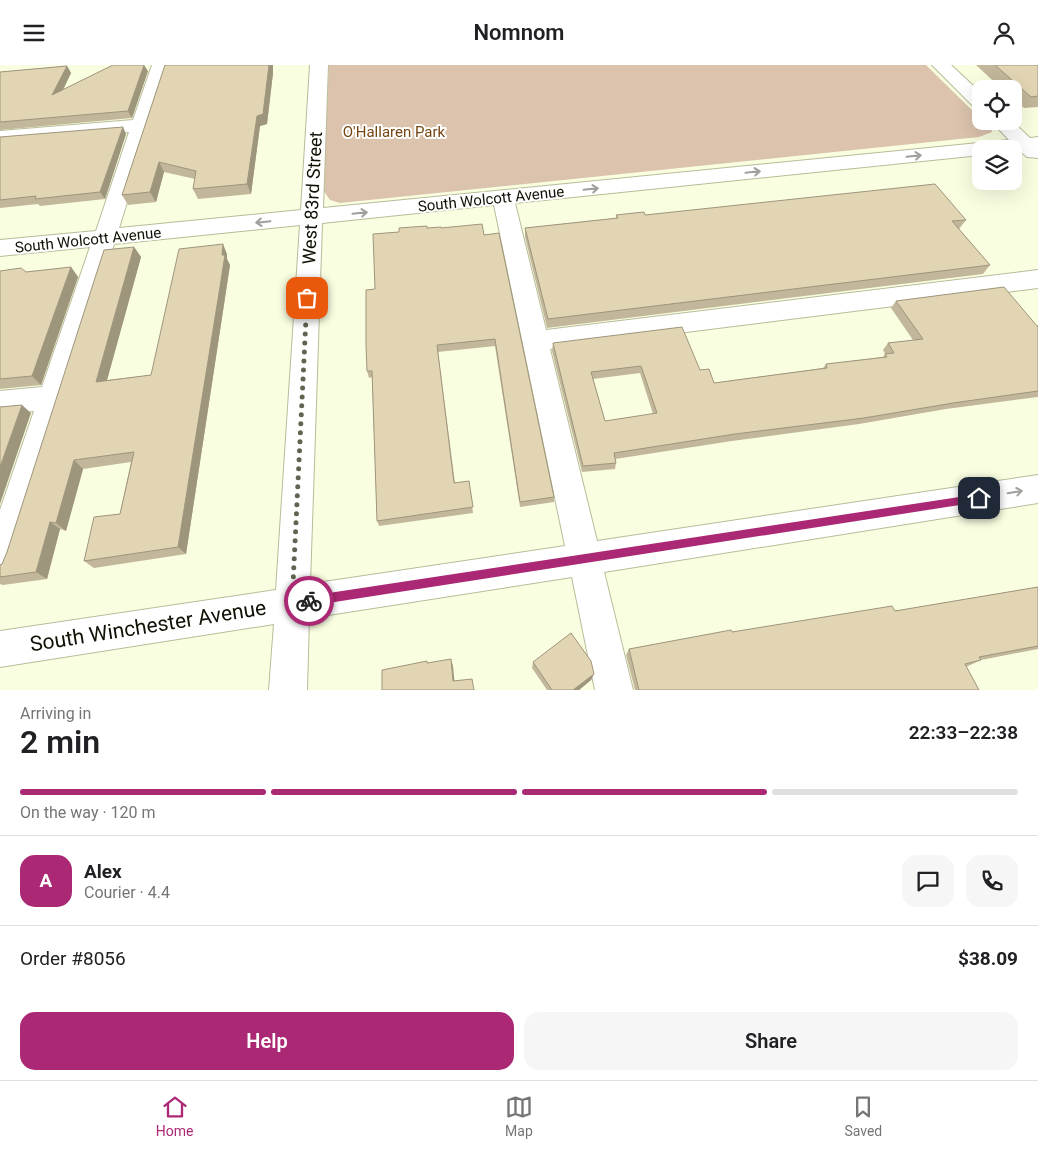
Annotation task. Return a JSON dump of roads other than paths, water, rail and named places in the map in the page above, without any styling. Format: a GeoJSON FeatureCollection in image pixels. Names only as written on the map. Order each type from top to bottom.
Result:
{"type":"FeatureCollection","features":[{"type":"Feature","properties":{"kind":"street"},"geometry":{"type":"LineString","coordinates":[[0,559],[161,65]]}},
{"type":"Feature","properties":{"kind":"street","name":"West 83rd Street"},"geometry":{"type":"LineString","coordinates":[[288,690],[319,65]]}},
{"type":"Feature","properties":{"kind":"street"},"geometry":{"type":"LineString","coordinates":[[941,65],[972,94]]}},
{"type":"Feature","properties":{"kind":"street"},"geometry":{"type":"LineString","coordinates":[[0,137],[142,125]]}},
{"type":"Feature","properties":{"kind":"street"},"geometry":{"type":"LineString","coordinates":[[1012,130],[1034,148]]}},
{"type":"Feature","properties":{"kind":"street","name":"South Wolcott Avenue"},"geometry":{"type":"LineString","coordinates":[[0,249],[972,150]]}},
{"type":"Feature","properties":{"kind":"street"},"geometry":{"type":"LineString","coordinates":[[503,198],[614,690]]}},
{"type":"Feature","properties":{"kind":"street"},"geometry":{"type":"LineString","coordinates":[[534,341],[1038,279]]}},
{"type":"Feature","properties":{"kind":"street"},"geometry":{"type":"LineString","coordinates":[[0,403],[53,397]]}},
{"type":"Feature","properties":{"kind":"street","name":"South Winchester Avenue"},"geometry":{"type":"LineString","coordinates":[[0,649],[1038,489]]}},
{"type":"Feature","properties":{"kind":"park label","name":"O'Hallaren Park"},"geometry":{"type":"Point","coordinates":[394,132]}}]}
